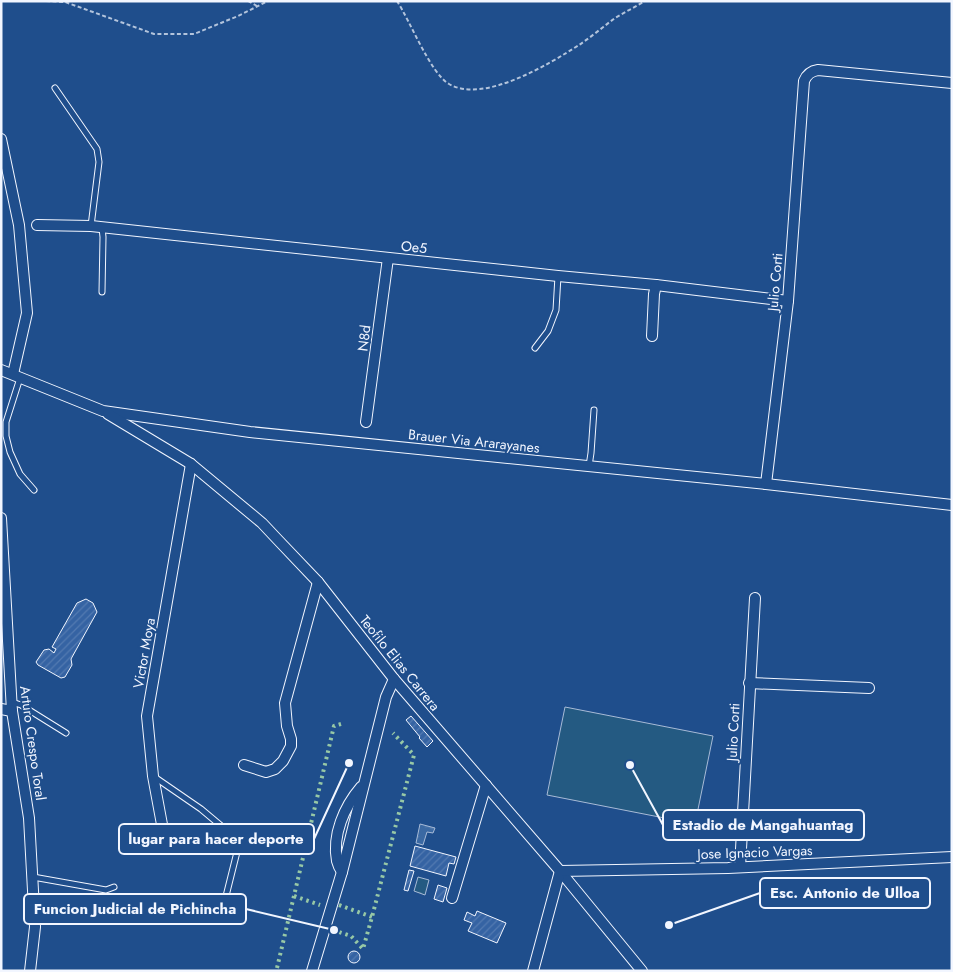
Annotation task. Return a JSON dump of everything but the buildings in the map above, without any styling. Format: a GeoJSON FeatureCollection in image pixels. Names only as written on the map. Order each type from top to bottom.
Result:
{"type":"FeatureCollection","features":[{"type":"Feature","properties":{"kind":"street","name":"Julio Corti"},"geometry":{"type":"LineString","coordinates":[[766,484],[788,301],[804,82],[808,74],[818,70],[952,83]]}},
{"type":"Feature","properties":{"kind":"street"},"geometry":{"type":"LineString","coordinates":[[1,139],[19,226],[27,313],[16,376]]}},
{"type":"Feature","properties":{"kind":"street","name":"Oe5"},"geometry":{"type":"LineString","coordinates":[[37,225],[102,227],[656,285],[788,301]]}},
{"type":"Feature","properties":{"kind":"street","name":"N8d"},"geometry":{"type":"LineString","coordinates":[[366,422],[388,258]]}},
{"type":"Feature","properties":{"kind":"street"},"geometry":{"type":"LineString","coordinates":[[652,336],[656,285]]}},
{"type":"Feature","properties":{"kind":"street","name":"Brauer Via Ararayanes"},"geometry":{"type":"LineString","coordinates":[[1,370],[103,411],[250,432],[766,484],[952,505]]}},
{"type":"Feature","properties":{"kind":"street","name":"Teofilo Elias Carrera"},"geometry":{"type":"LineString","coordinates":[[103,411],[191,464],[262,523],[318,582],[394,679],[560,871],[642,971]]}},
{"type":"Feature","properties":{"kind":"street","name":"Victor Moya"},"geometry":{"type":"LineString","coordinates":[[166,846],[153,776],[147,716],[191,464]]}},
{"type":"Feature","properties":{"kind":"street","name":"Arturo Crespo Toral"},"geometry":{"type":"LineString","coordinates":[[1,518],[8,707],[29,818],[35,927],[30,971]]}},
{"type":"Feature","properties":{"kind":"street"},"geometry":{"type":"LineString","coordinates":[[244,766],[266,772],[275,769],[283,761],[291,746],[285,703],[318,582]]}},
{"type":"Feature","properties":{"kind":"street","name":"Julio Corti"},"geometry":{"type":"LineString","coordinates":[[740,867],[755,598]]}},
{"type":"Feature","properties":{"kind":"street"},"geometry":{"type":"LineString","coordinates":[[312,971],[342,872],[386,697],[394,679]]}},
{"type":"Feature","properties":{"kind":"street"},"geometry":{"type":"LineString","coordinates":[[749,683],[868,688]]}},
{"type":"Feature","properties":{"kind":"street"},"geometry":{"type":"LineString","coordinates":[[452,898],[486,785]]}},
{"type":"Feature","properties":{"kind":"street","name":"Jose Ignacio Vargas"},"geometry":{"type":"LineString","coordinates":[[560,871],[740,867],[952,857]]}},
{"type":"Feature","properties":{"kind":"street"},"geometry":{"type":"LineString","coordinates":[[533,971],[560,871]]}},
{"type":"Feature","properties":{"kind":"lane"},"geometry":{"type":"LineString","coordinates":[[55,88],[97,149],[99,162],[91,226]]}},
{"type":"Feature","properties":{"kind":"lane"},"geometry":{"type":"LineString","coordinates":[[102,227],[102,292]]}},
{"type":"Feature","properties":{"kind":"lane"},"geometry":{"type":"LineString","coordinates":[[535,348],[548,331],[556,310],[558,276]]}},
{"type":"Feature","properties":{"kind":"lane"},"geometry":{"type":"LineString","coordinates":[[16,376],[6,422],[6,436],[10,452],[20,474],[34,490]]}},
{"type":"Feature","properties":{"kind":"lane"},"geometry":{"type":"LineString","coordinates":[[589,466],[594,410]]}},
{"type":"Feature","properties":{"kind":"lane"},"geometry":{"type":"LineString","coordinates":[[8,707],[21,705],[66,733]]}},
{"type":"Feature","properties":{"kind":"lane"},"geometry":{"type":"LineString","coordinates":[[153,776],[201,809],[238,840],[239,844],[223,908]]}},
{"type":"Feature","properties":{"kind":"lane"},"geometry":{"type":"LineString","coordinates":[[32,876],[106,890],[114,887]]}},
{"type":"Feature","properties":{"kind":"path"},"geometry":{"type":"LineString","coordinates":[[46,1],[64,2],[154,34],[194,34],[268,1]]}},
{"type":"Feature","properties":{"kind":"path"},"geometry":{"type":"LineString","coordinates":[[248,1],[258,6]]}},
{"type":"Feature","properties":{"kind":"path"},"geometry":{"type":"LineString","coordinates":[[397,1],[435,70],[448,84],[463,89],[488,89],[529,74],[579,45],[617,17],[645,1]]}},
{"type":"Feature","properties":{"kind":"green space"},"geometry":{"type":"Polygon","coordinates":[[[565,707],[713,736],[695,824],[547,795],[565,707]]]}},
{"type":"Feature","properties":{"kind":"green space"},"geometry":{"type":"Polygon","coordinates":[[[418,877],[429,880],[425,895],[414,891],[418,877]]]}},
{"type":"Feature","properties":{"kind":"water"},"geometry":{"type":"Polygon","coordinates":[[[420,824],[435,828],[433,833],[427,832],[423,845],[416,843],[420,824]]]}},
{"type":"Feature","properties":{"kind":"hedge"},"geometry":{"type":"LineString","coordinates":[[277,968],[334,726],[341,724]]}},
{"type":"Feature","properties":{"kind":"hedge"},"geometry":{"type":"LineString","coordinates":[[333,930],[351,936],[363,949],[414,755],[393,733]]}},
{"type":"Feature","properties":{"kind":"hedge"},"geometry":{"type":"LineString","coordinates":[[294,896],[320,905]]}},
{"type":"Feature","properties":{"kind":"hedge"},"geometry":{"type":"LineString","coordinates":[[339,905],[372,917]]}},
{"type":"Feature","properties":{"kind":"place","name":"lugar para hacer deporte"},"geometry":{"type":"Point","coordinates":[349,763]}},
{"type":"Feature","properties":{"kind":"place","name":"Estadio de Mangahuantag"},"geometry":{"type":"Point","coordinates":[630,765]}},
{"type":"Feature","properties":{"kind":"place","name":"Esc. Antonio de Ulloa"},"geometry":{"type":"Point","coordinates":[669,925]}},
{"type":"Feature","properties":{"kind":"place","name":"Funcion Judicial de Pichincha"},"geometry":{"type":"Point","coordinates":[334,930]}}]}
